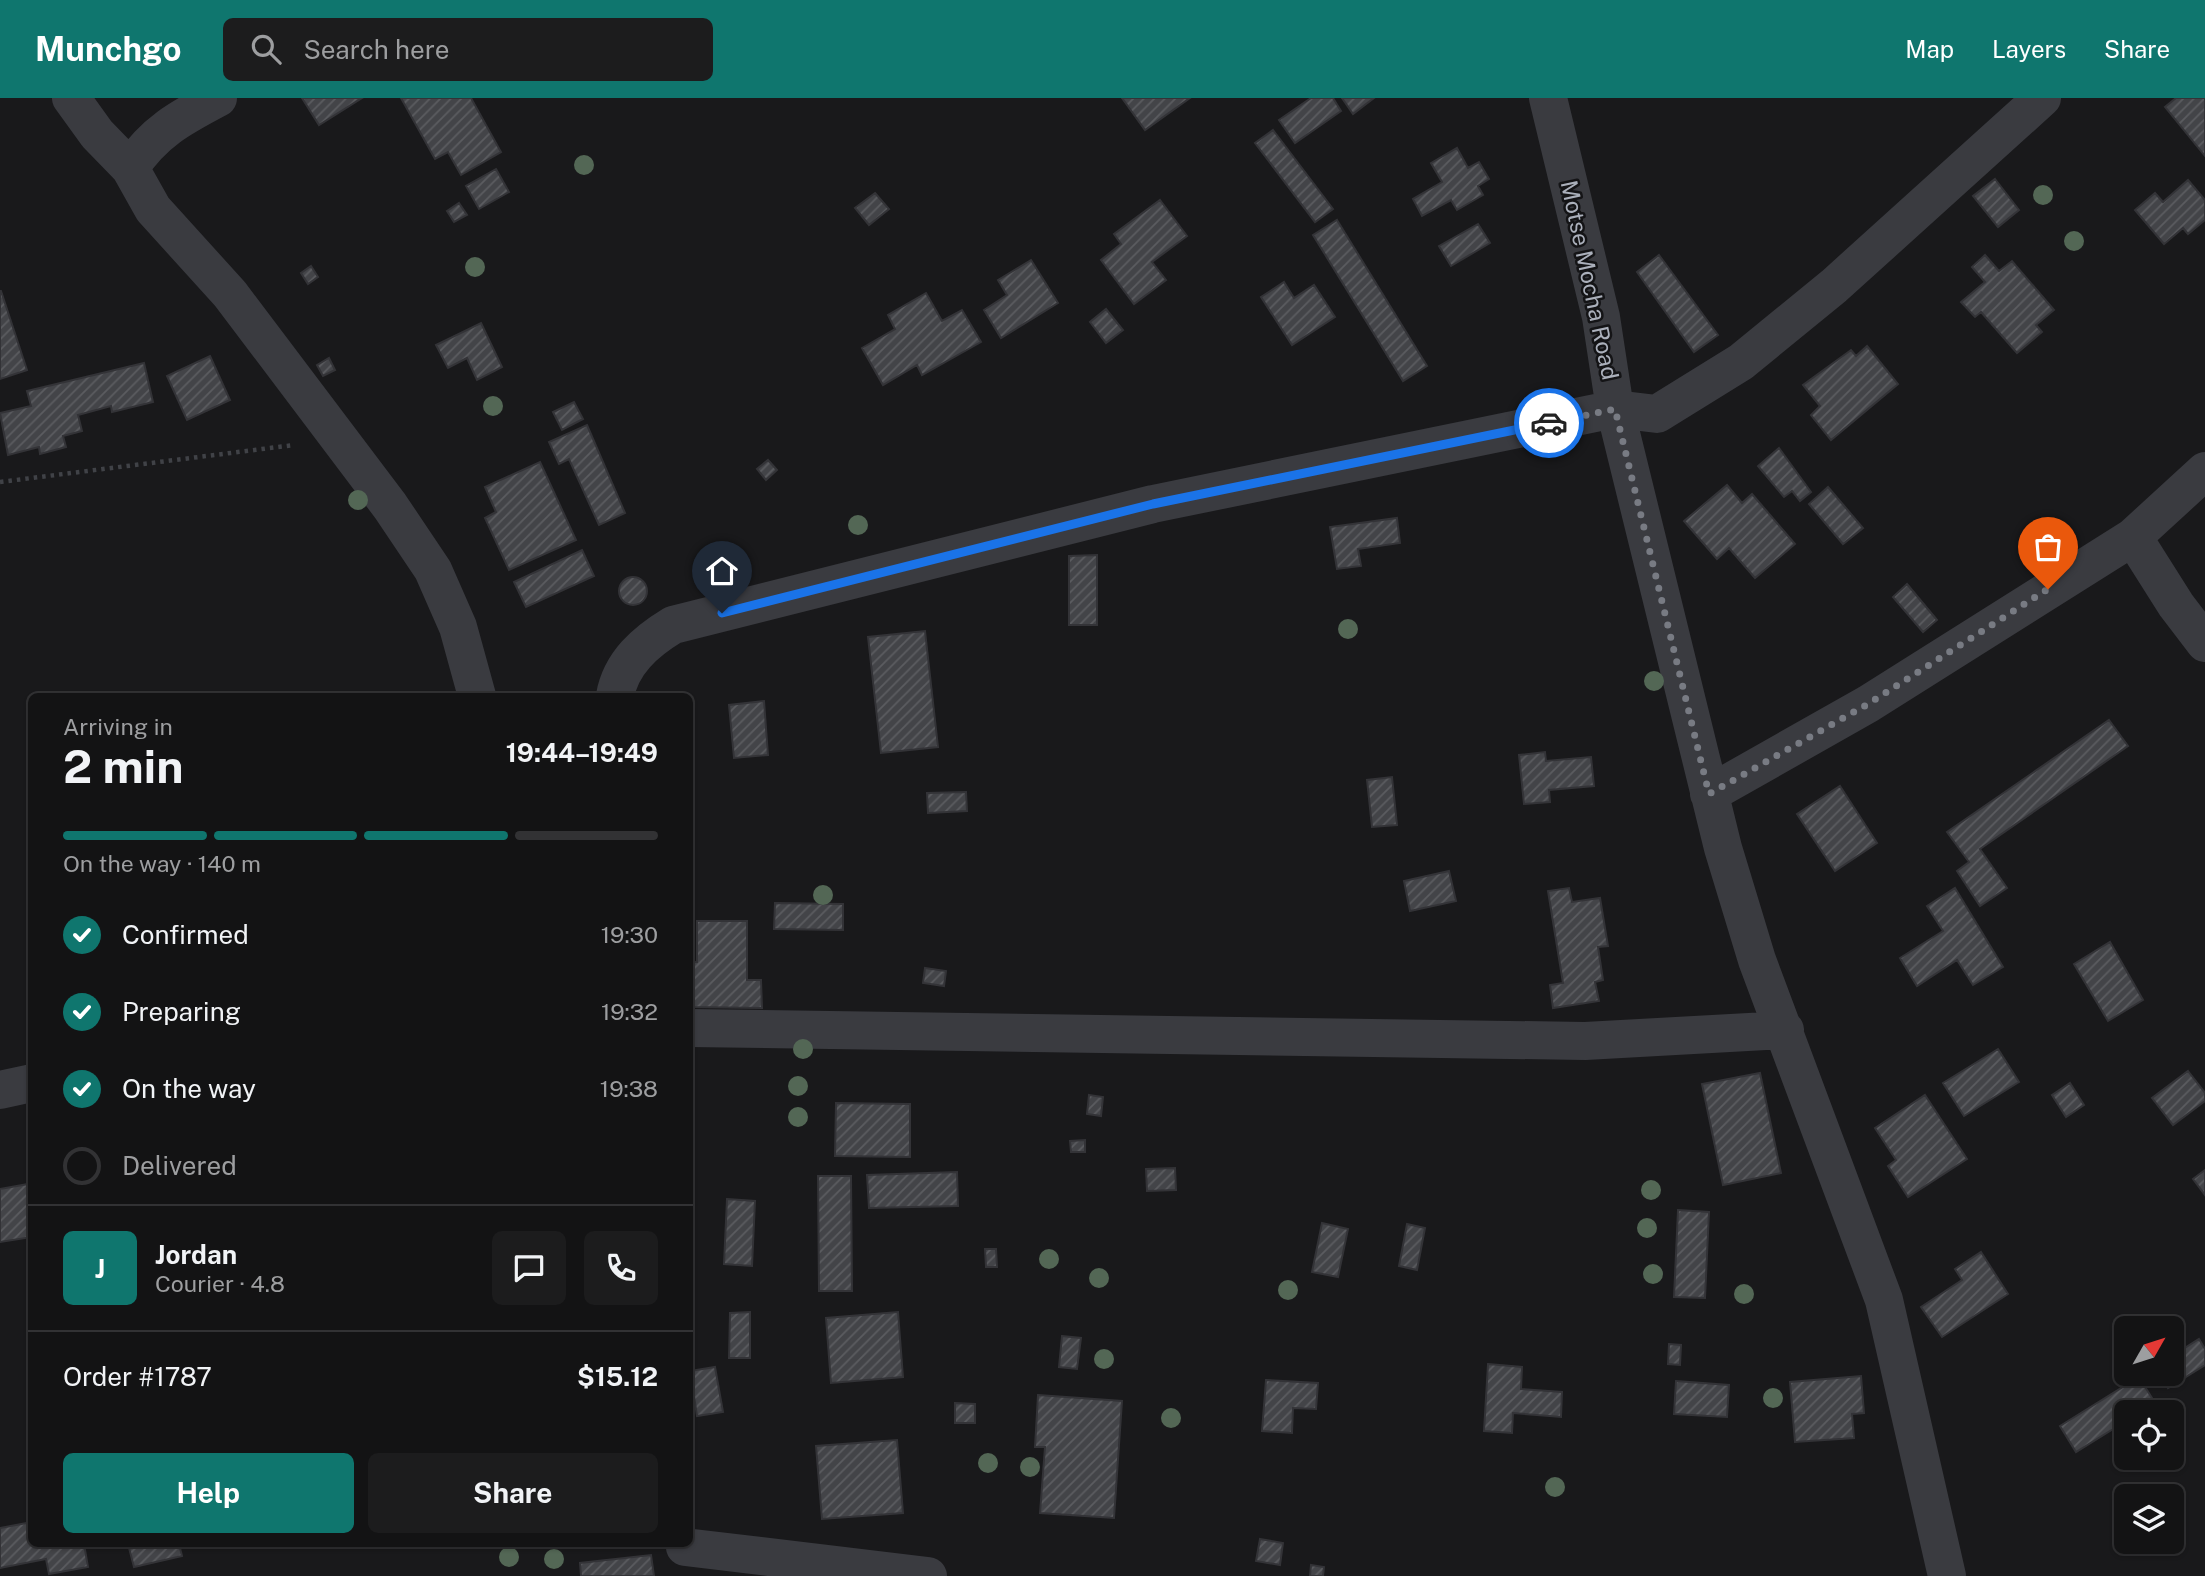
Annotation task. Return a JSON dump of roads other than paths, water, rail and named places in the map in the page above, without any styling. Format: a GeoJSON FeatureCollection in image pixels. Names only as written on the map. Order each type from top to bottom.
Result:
{"type":"FeatureCollection","features":[{"type":"Feature","properties":{"kind":"street"},"geometry":{"type":"LineString","coordinates":[[71,98],[97,134],[130,168],[153,209],[230,294],[338,436],[433,570],[458,628],[476,693]]}},
{"type":"Feature","properties":{"kind":"street"},"geometry":{"type":"LineString","coordinates":[[130,168],[147,143],[177,120],[218,98]]}},
{"type":"Feature","properties":{"kind":"street","name":"Motse Mocha Road"},"geometry":{"type":"LineString","coordinates":[[616,693],[618,678],[646,642],[673,625],[1153,504],[1615,409],[1601,317],[1548,98]]}},
{"type":"Feature","properties":{"kind":"street"},"geometry":{"type":"LineString","coordinates":[[1947,1576],[1884,1300],[1757,960],[1709,794],[1615,409],[1657,414],[1741,362],[1835,286],[2042,98]]}},
{"type":"Feature","properties":{"kind":"street"},"geometry":{"type":"LineString","coordinates":[[1709,794],[1868,704],[2133,537],[2205,471]]}},
{"type":"Feature","properties":{"kind":"street"},"geometry":{"type":"LineString","coordinates":[[2133,537],[2175,604],[2205,643]]}},
{"type":"Feature","properties":{"kind":"street"},"geometry":{"type":"LineString","coordinates":[[693,1028],[1585,1041],[1785,1030]]}},
{"type":"Feature","properties":{"kind":"street"},"geometry":{"type":"LineString","coordinates":[[0,1090],[28,1084]]}},
{"type":"Feature","properties":{"kind":"street"},"geometry":{"type":"LineString","coordinates":[[686,1556],[928,1576]]}}]}
